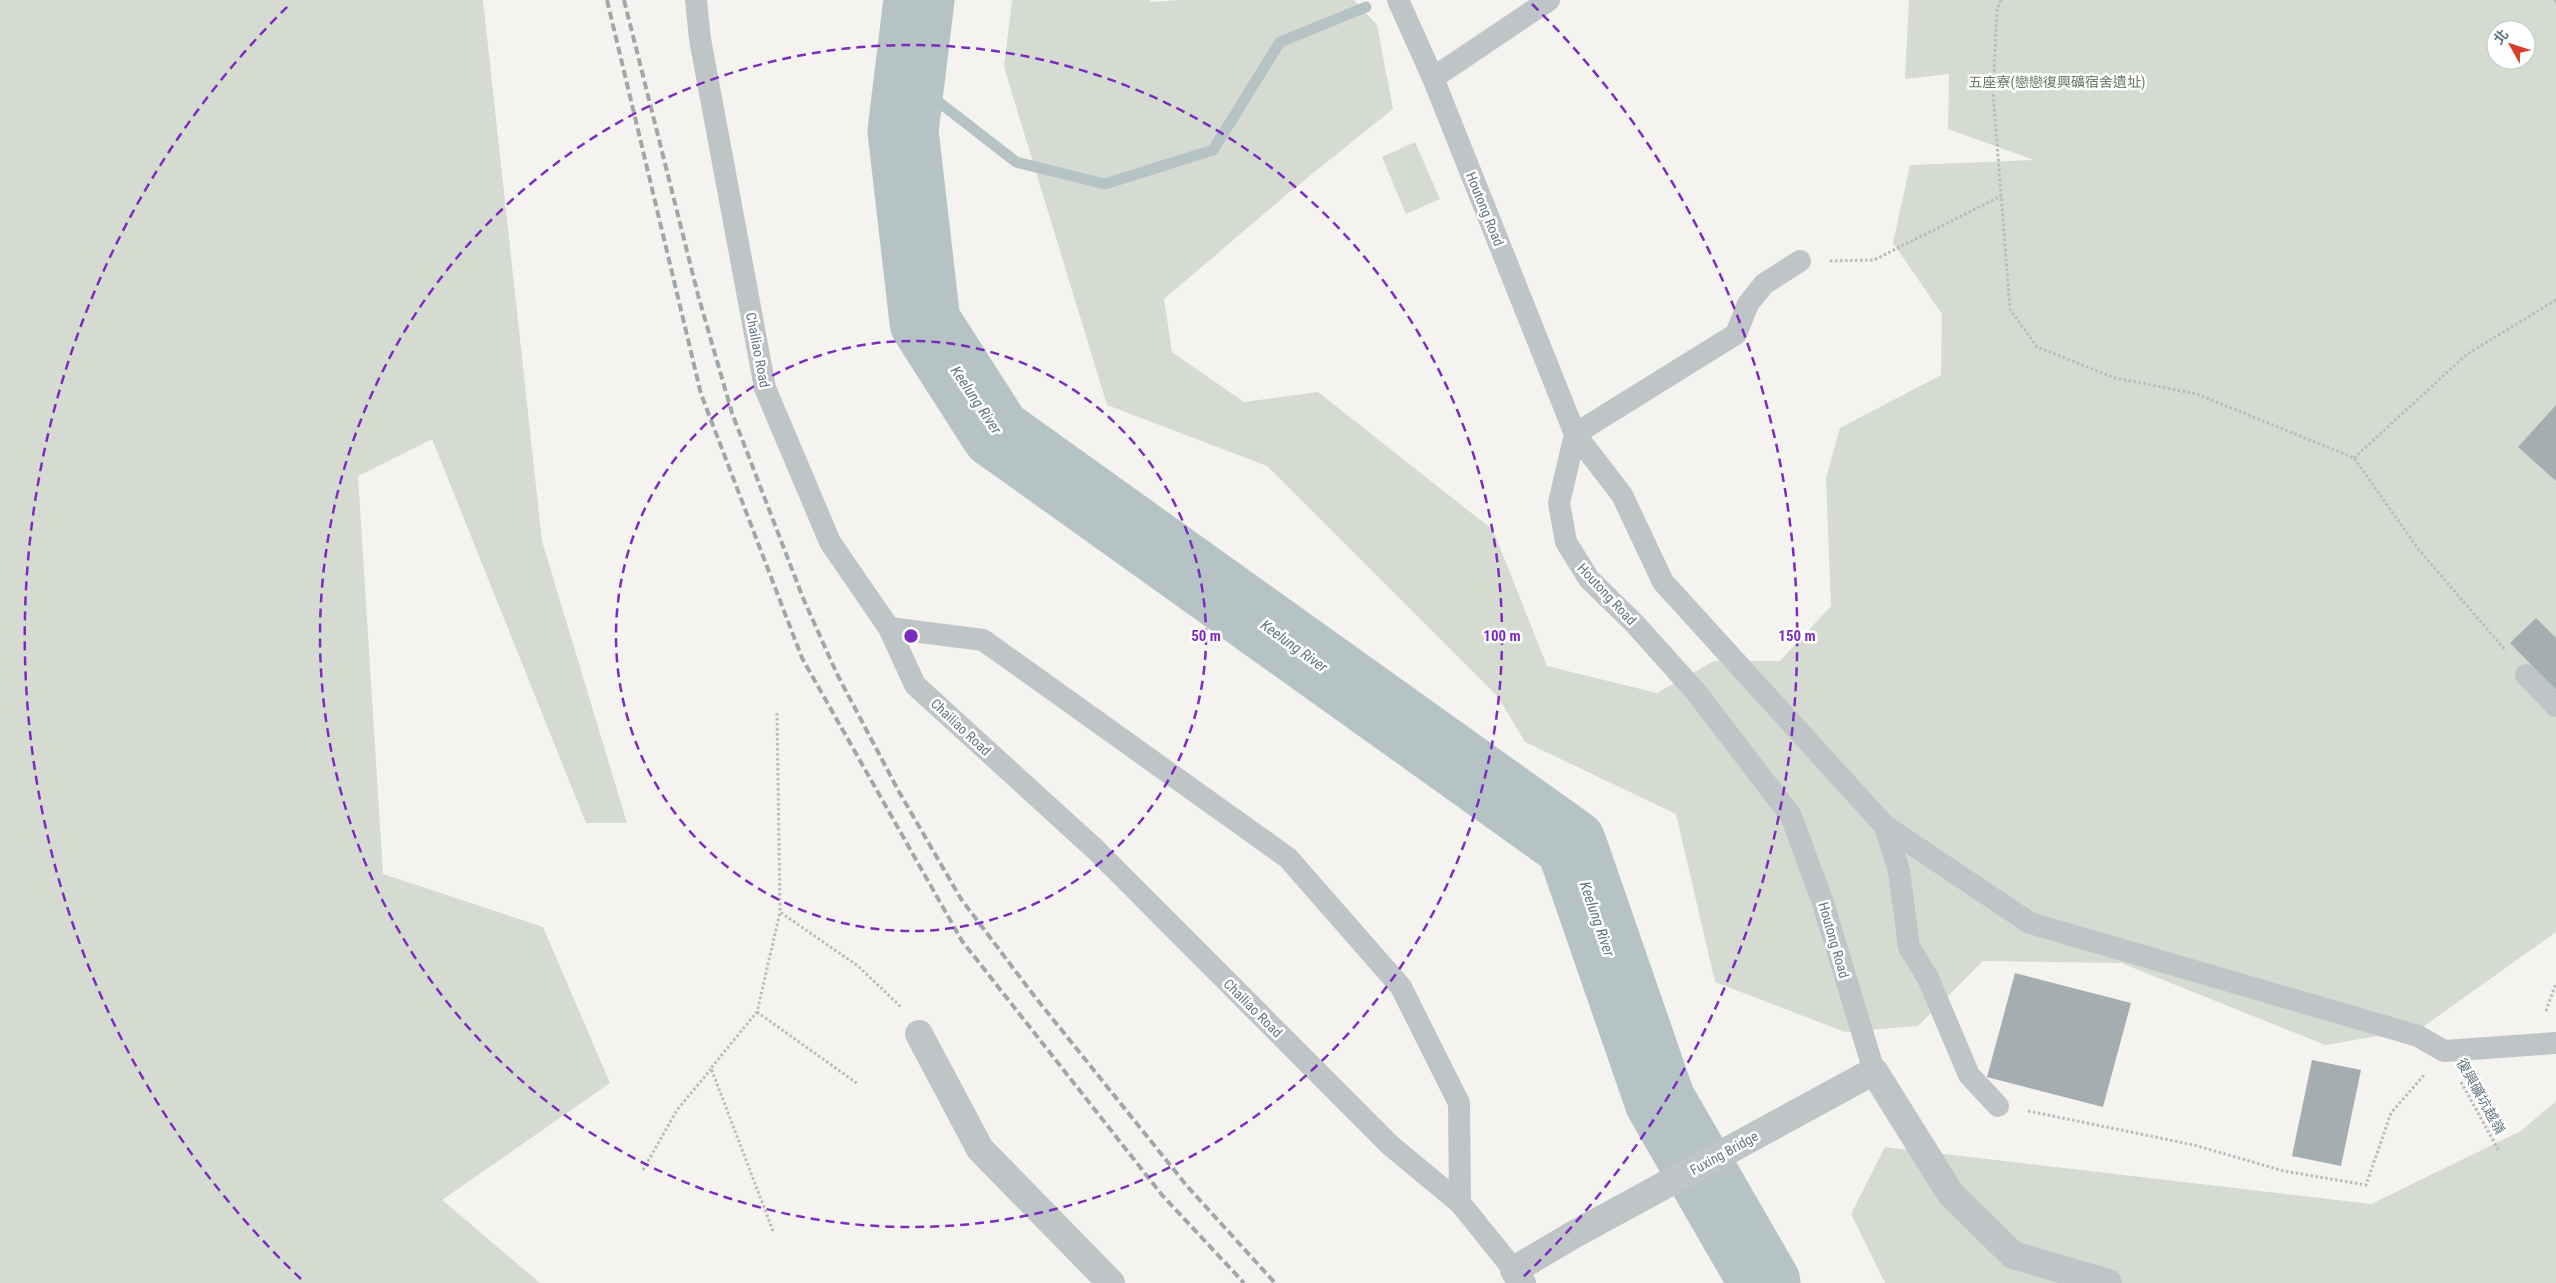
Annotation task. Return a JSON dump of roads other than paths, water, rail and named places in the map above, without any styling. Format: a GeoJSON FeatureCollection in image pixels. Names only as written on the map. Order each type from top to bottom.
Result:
{"type":"FeatureCollection","features":[{"type":"Feature","properties":{"kind":"street"},"geometry":{"type":"LineString","coordinates":[[919,1034],[980,1149],[1112,1283]]}},
{"type":"Feature","properties":{"kind":"street","name":"Fuxing Bridge"},"geometry":{"type":"LineString","coordinates":[[1518,1276],[1573,1235],[1874,1071]]}},
{"type":"Feature","properties":{"kind":"street"},"geometry":{"type":"LineString","coordinates":[[1874,1071],[1950,1193],[2013,1255],[2108,1283]]}},
{"type":"Feature","properties":{"kind":"lane","name":"Chailiao Road"},"geometry":{"type":"LineString","coordinates":[[696,0],[700,39],[765,388],[830,542],[889,628],[916,685],[1096,850],[1390,1145],[1460,1203],[1518,1276]]}},
{"type":"Feature","properties":{"kind":"lane","name":"Houtong Road"},"geometry":{"type":"LineString","coordinates":[[1398,0],[1433,78],[1575,434],[1559,504],[1566,542],[1589,579],[1635,624],[1696,692],[1792,816],[1822,900],[1874,1071]]}},
{"type":"Feature","properties":{"kind":"lane"},"geometry":{"type":"LineString","coordinates":[[1433,78],[1549,0]]}},
{"type":"Feature","properties":{"kind":"lane"},"geometry":{"type":"LineString","coordinates":[[1800,261],[1764,284],[1748,304],[1736,334],[1575,434],[1622,495],[1663,582],[1885,826],[2030,923],[2418,1036],[2444,1051],[2556,1043]]}},
{"type":"Feature","properties":{"kind":"lane"},"geometry":{"type":"LineString","coordinates":[[889,628],[983,640],[1288,858],[1401,987],[1459,1103],[1460,1203]]}},
{"type":"Feature","properties":{"kind":"lane"},"geometry":{"type":"LineString","coordinates":[[2526,675],[2556,706]]}},
{"type":"Feature","properties":{"kind":"lane"},"geometry":{"type":"LineString","coordinates":[[1885,826],[1899,872],[1909,947],[1928,978],[1969,1075],[1998,1106]]}},
{"type":"Feature","properties":{"kind":"waterway","name":"Keelung River"},"geometry":{"type":"LineString","coordinates":[[919,0],[903,131],[925,322],[996,433],[1571,844],[1660,1101],[1765,1283]]}},
{"type":"Feature","properties":{"kind":"waterway"},"geometry":{"type":"LineString","coordinates":[[909,79],[1016,162],[1105,184],[1213,150],[1280,42],[1366,7]]}},
{"type":"Feature","properties":{"kind":"railway"},"geometry":{"type":"LineString","coordinates":[[607,0],[701,394],[802,658],[962,941],[1162,1195],[1244,1283]]}},
{"type":"Feature","properties":{"kind":"railway"},"geometry":{"type":"LineString","coordinates":[[624,0],[698,295],[732,413],[803,598],[837,674],[898,790],[961,899],[1035,997],[1187,1186],[1275,1283]]}},
{"type":"Feature","properties":{"kind":"park label","name":"五座寮(戀戀復興礦宿舍遺址)"},"geometry":{"type":"Point","coordinates":[2057,82]}}]}
